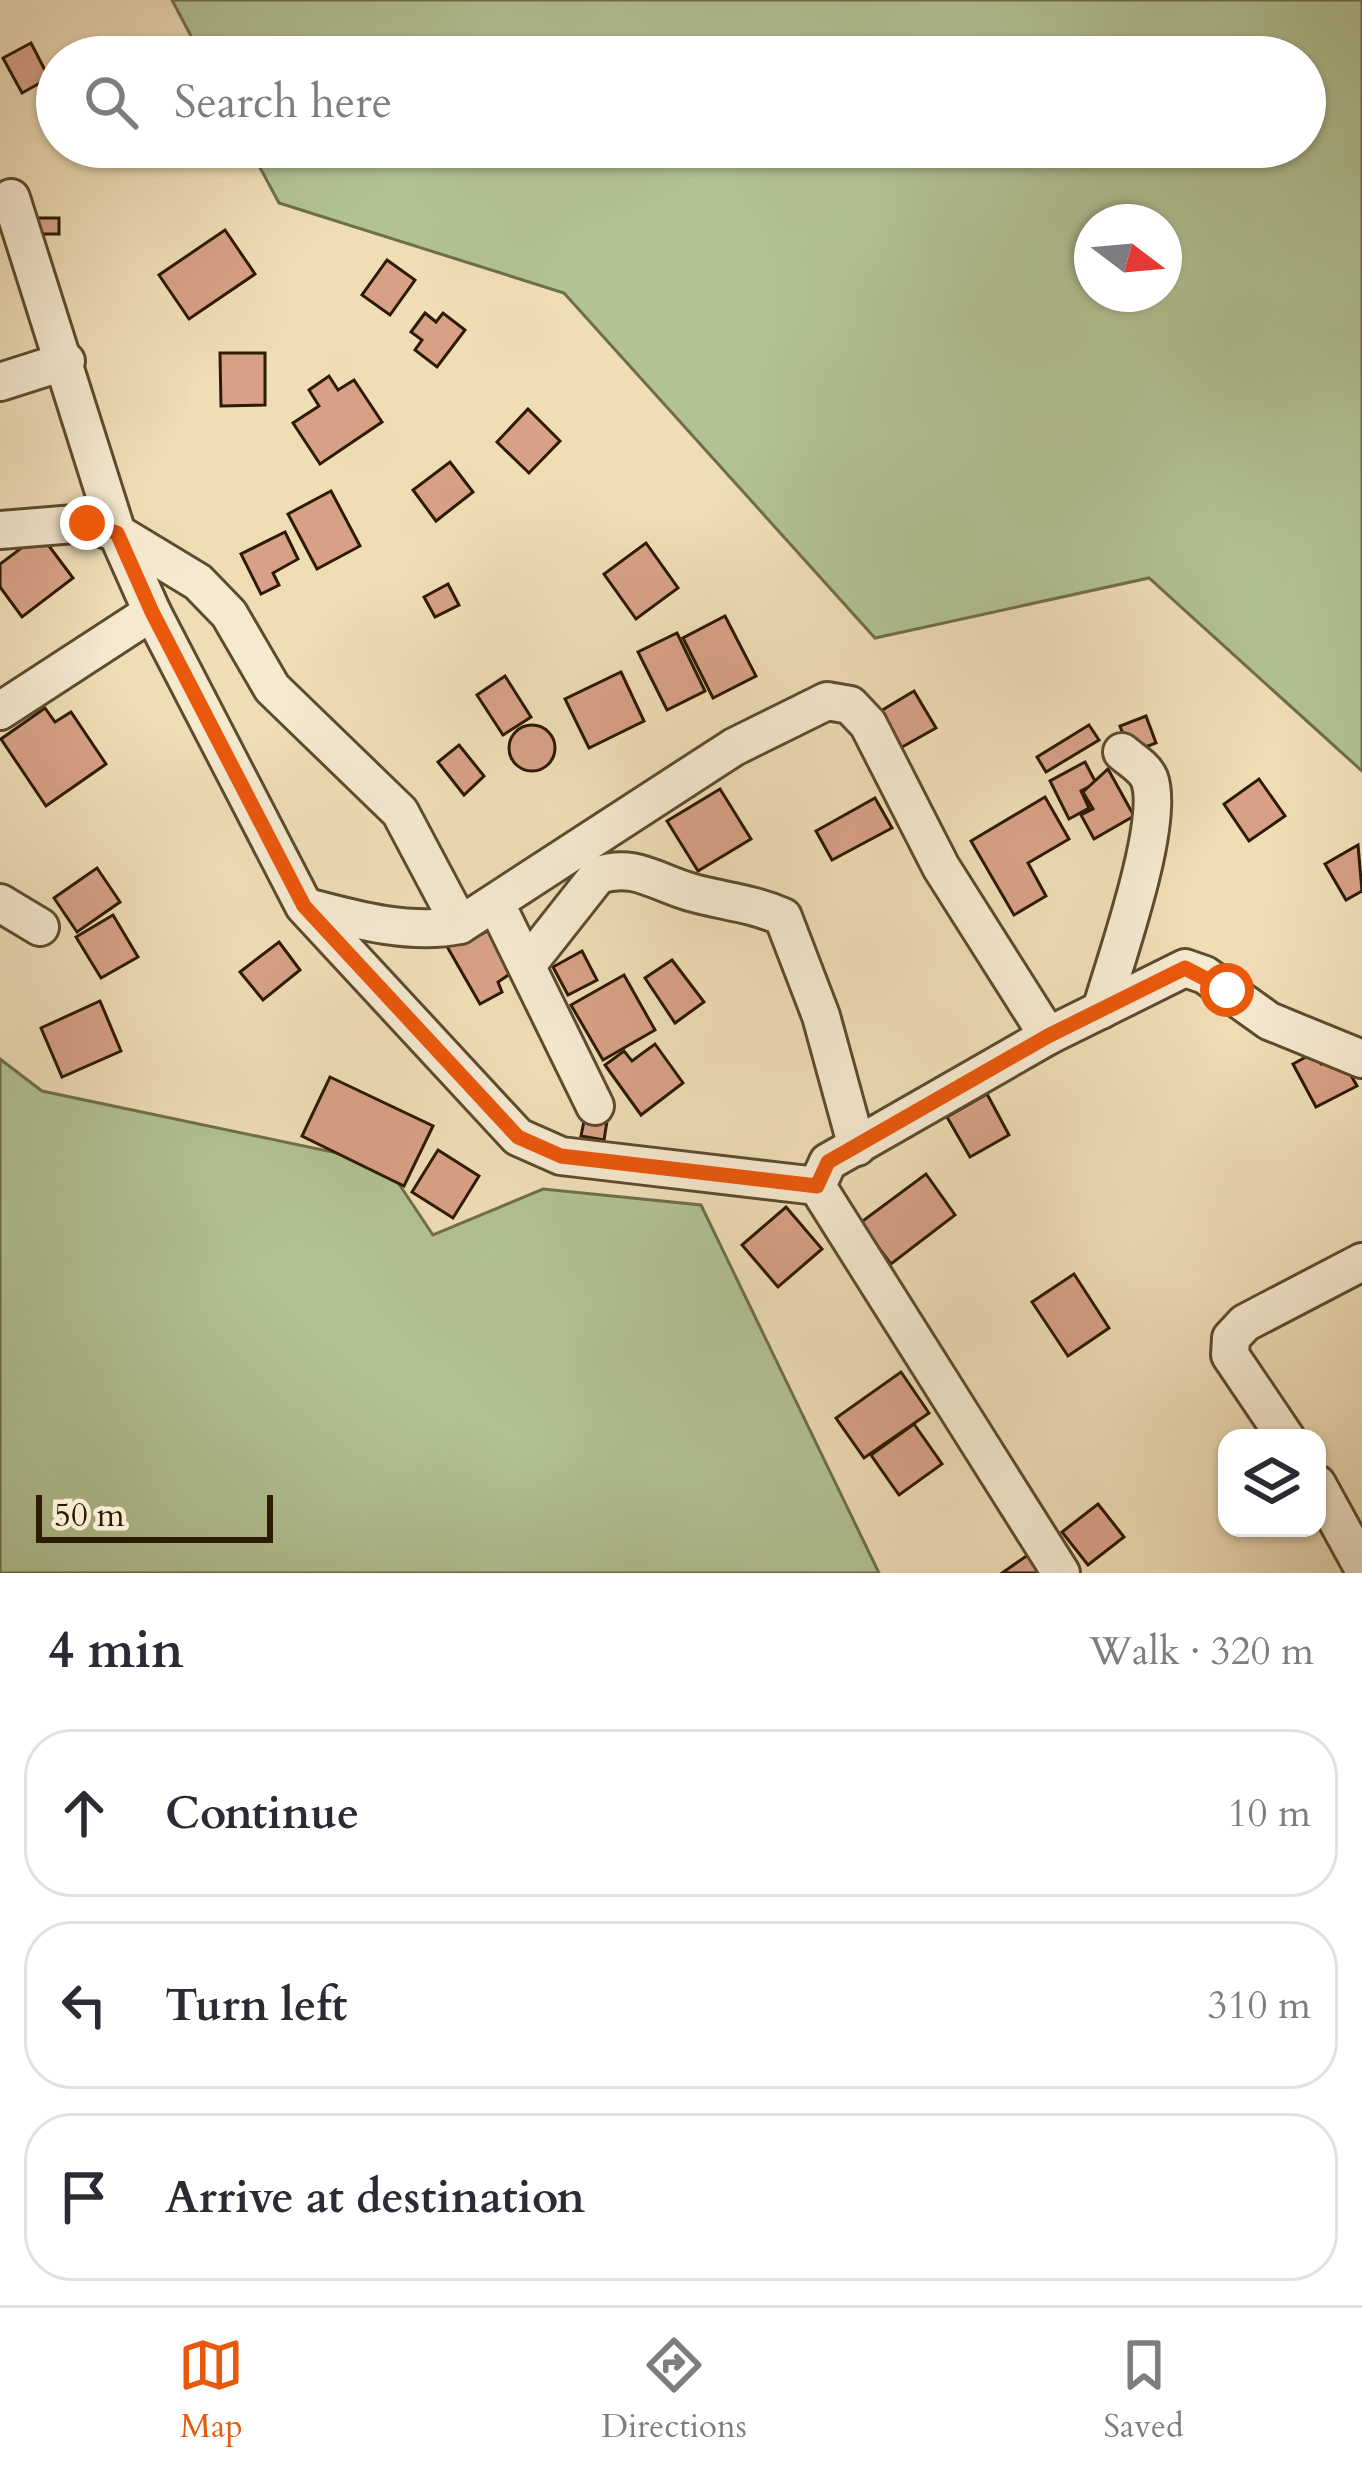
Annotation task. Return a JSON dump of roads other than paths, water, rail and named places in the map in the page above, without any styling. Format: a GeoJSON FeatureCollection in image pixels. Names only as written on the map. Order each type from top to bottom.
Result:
{"type":"FeatureCollection","features":[{"type":"Feature","properties":{"kind":"street"},"geometry":{"type":"LineString","coordinates":[[10,198],[66,361],[117,533],[152,612],[304,906],[518,1137],[561,1156],[817,1186]]}},
{"type":"Feature","properties":{"kind":"street"},"geometry":{"type":"LineString","coordinates":[[0,382],[66,361]]}},
{"type":"Feature","properties":{"kind":"street"},"geometry":{"type":"LineString","coordinates":[[0,530],[87,523],[117,533],[198,582],[229,614],[272,688],[400,812],[460,925]]}},
{"type":"Feature","properties":{"kind":"street"},"geometry":{"type":"LineString","coordinates":[[10,695],[152,612]]}},
{"type":"Feature","properties":{"kind":"street"},"geometry":{"type":"LineString","coordinates":[[304,906],[361,922],[436,930],[460,925],[734,746],[827,701],[850,705],[868,724],[941,867],[1048,1036]]}},
{"type":"Feature","properties":{"kind":"street"},"geometry":{"type":"LineString","coordinates":[[1101,1010],[1148,846],[1152,792],[1148,774],[1122,752]]}},
{"type":"Feature","properties":{"kind":"street"},"geometry":{"type":"LineString","coordinates":[[527,965],[598,875],[614,870],[641,871],[687,892],[757,906],[783,917],[820,1016],[857,1148]]}},
{"type":"Feature","properties":{"kind":"street"},"geometry":{"type":"LineString","coordinates":[[0,903],[40,927]]}},
{"type":"Feature","properties":{"kind":"street"},"geometry":{"type":"LineString","coordinates":[[496,904],[595,1106]]}},
{"type":"Feature","properties":{"kind":"street"},"geometry":{"type":"LineString","coordinates":[[817,1186],[828,1162],[1048,1036],[1185,968],[1205,975],[1269,1021],[1362,1059]]}},
{"type":"Feature","properties":{"kind":"street"},"geometry":{"type":"LineString","coordinates":[[817,1186],[1061,1573]]}},
{"type":"Feature","properties":{"kind":"street"},"geometry":{"type":"LineString","coordinates":[[1280,1429],[1230,1354],[1231,1338],[1245,1323],[1362,1262]]}},
{"type":"Feature","properties":{"kind":"street"},"geometry":{"type":"LineString","coordinates":[[1326,1500],[1362,1566]]}}]}
